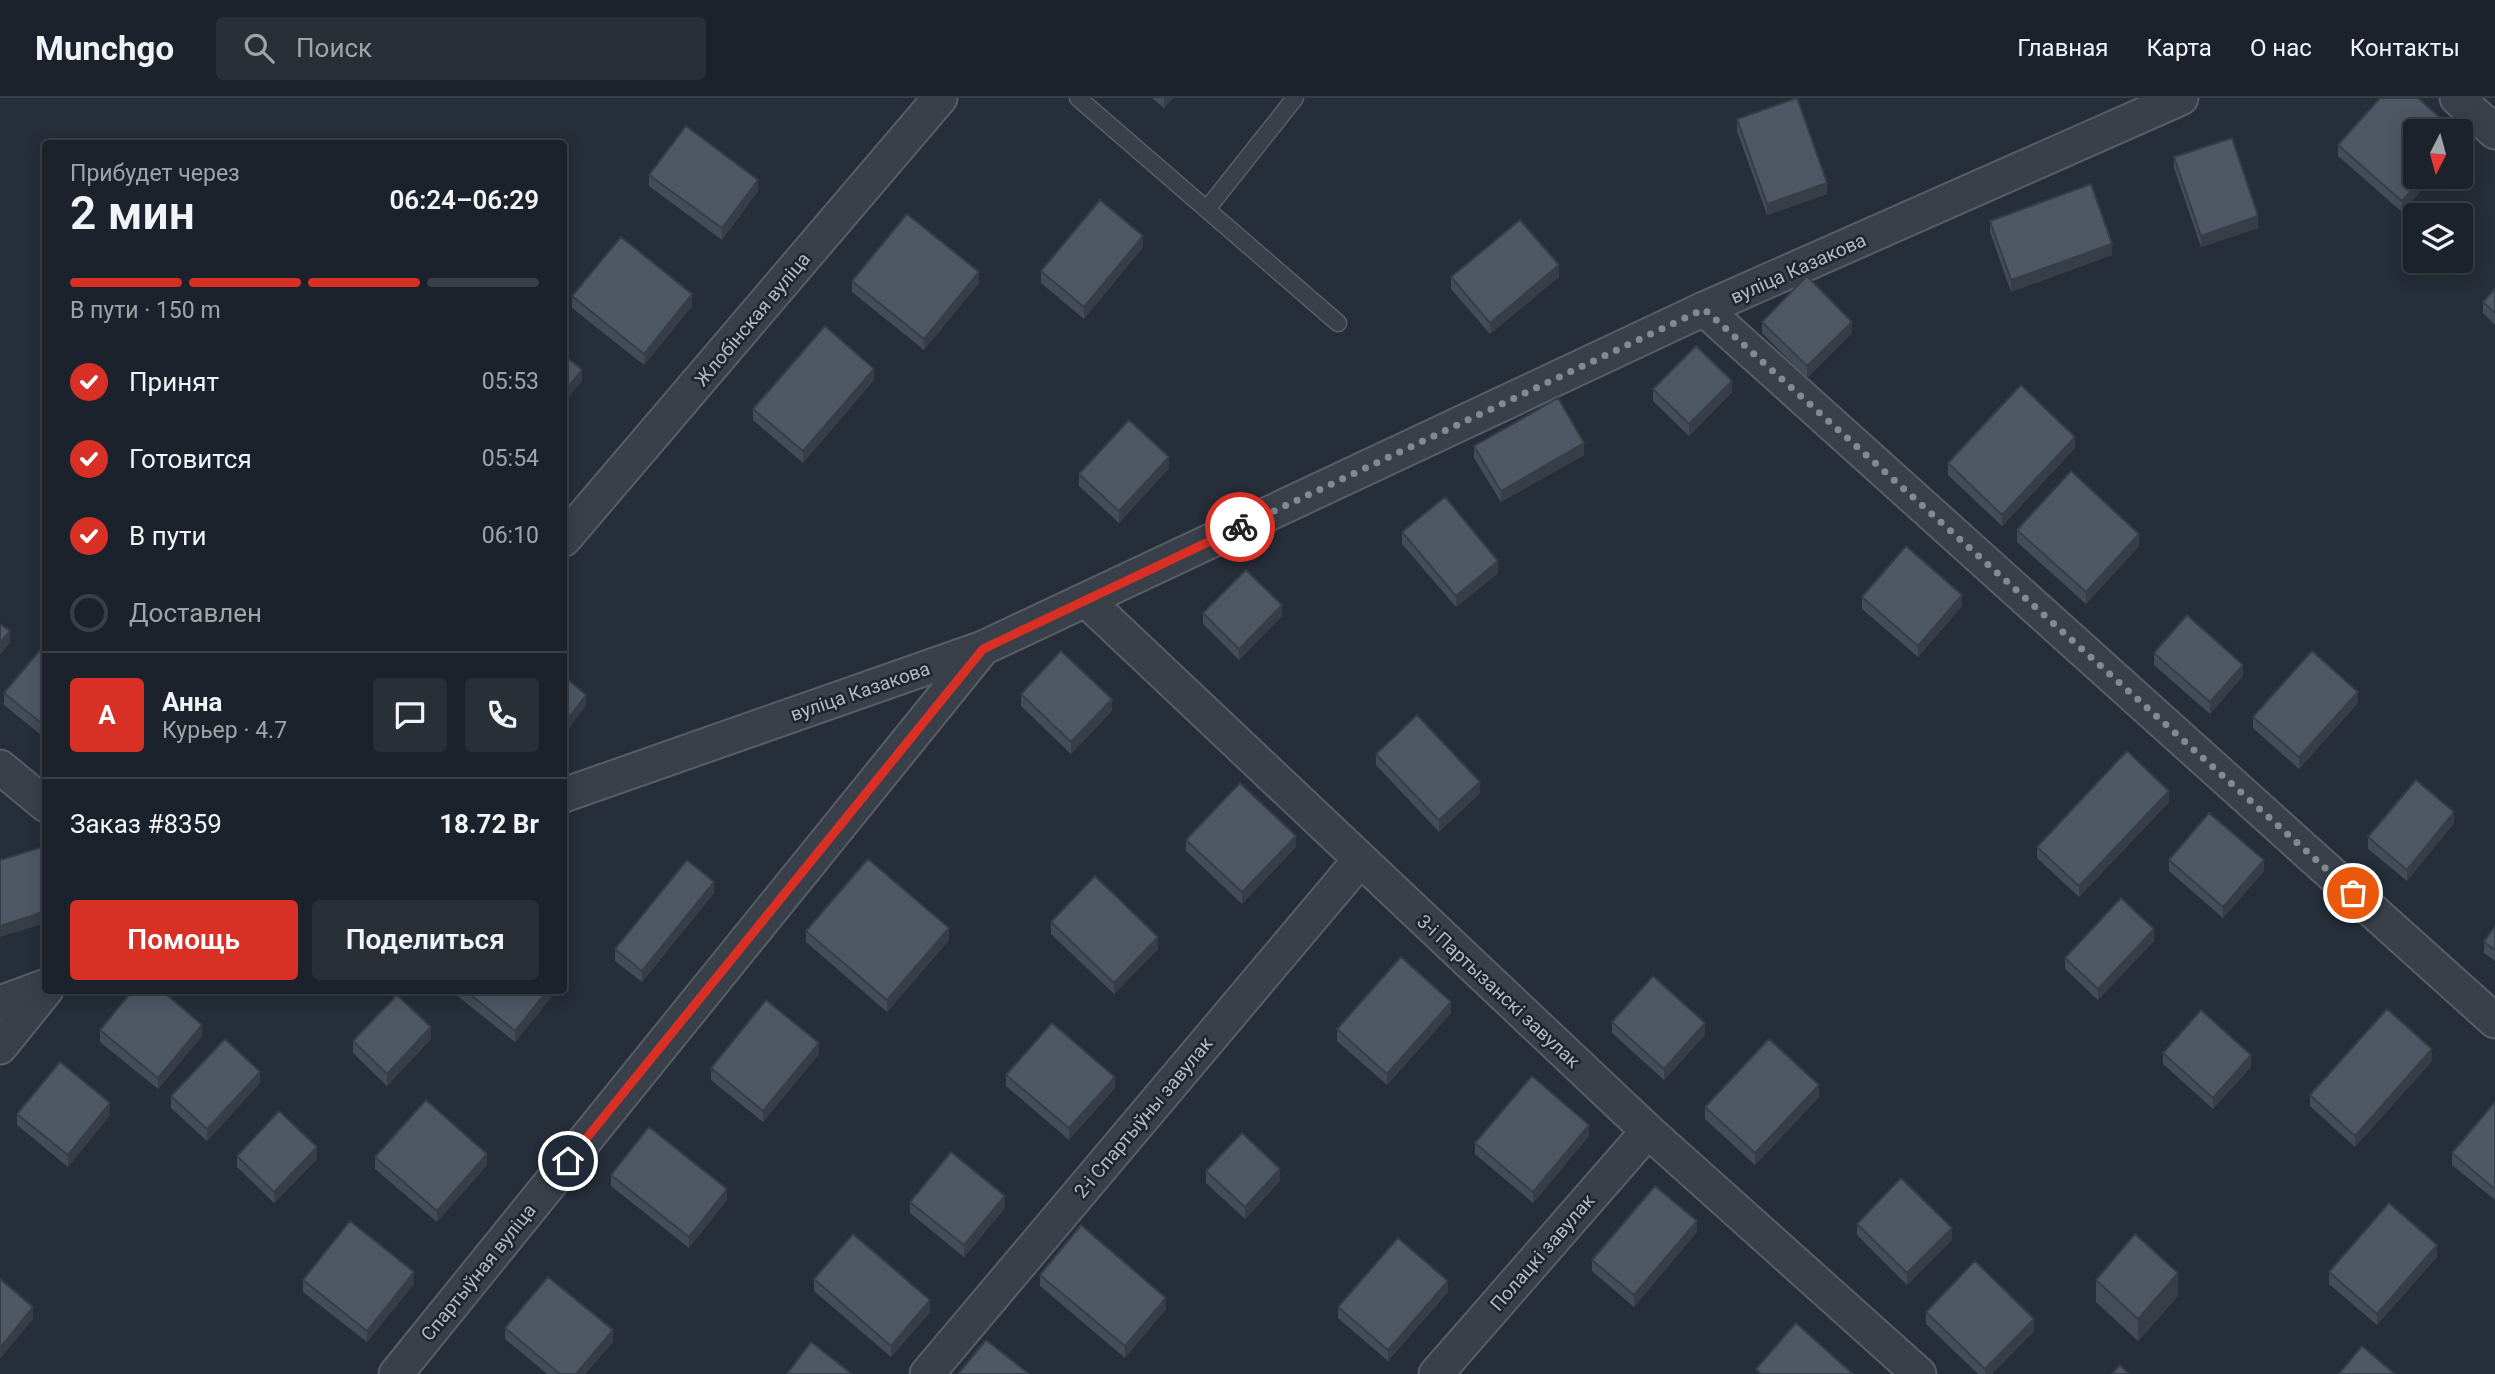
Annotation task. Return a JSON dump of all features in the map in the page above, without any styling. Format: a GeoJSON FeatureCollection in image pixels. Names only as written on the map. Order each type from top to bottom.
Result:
{"type":"FeatureCollection","features":[{"type":"Feature","properties":{"kind":"street","name":"Жлобінская вуліца"},"geometry":{"type":"LineString","coordinates":[[567,536],[940,98]]}},
{"type":"Feature","properties":{"kind":"street"},"geometry":{"type":"LineString","coordinates":[[2458,98],[2495,132]]}},
{"type":"Feature","properties":{"kind":"street","name":"вуліца Казакова"},"geometry":{"type":"LineString","coordinates":[[567,794],[983,649],[1704,309],[2164,102]]}},
{"type":"Feature","properties":{"kind":"street"},"geometry":{"type":"LineString","coordinates":[[1704,309],[2495,1021]]}},
{"type":"Feature","properties":{"kind":"street","name":"3-і Партызанскі завулак"},"geometry":{"type":"LineString","coordinates":[[1086,600],[1648,1131],[1919,1374]]}},
{"type":"Feature","properties":{"kind":"street","name":"Спартыўная вуліца"},"geometry":{"type":"LineString","coordinates":[[396,1374],[983,649]]}},
{"type":"Feature","properties":{"kind":"street"},"geometry":{"type":"LineString","coordinates":[[0,767],[42,802]]}},
{"type":"Feature","properties":{"kind":"street","name":"2-і Спартыўны завулак"},"geometry":{"type":"LineString","coordinates":[[927,1374],[1360,860]]}},
{"type":"Feature","properties":{"kind":"street"},"geometry":{"type":"LineString","coordinates":[[0,1003],[42,989]]}},
{"type":"Feature","properties":{"kind":"street"},"geometry":{"type":"LineString","coordinates":[[0,1047],[42,993]]}},
{"type":"Feature","properties":{"kind":"street","name":"Полацкі завулак"},"geometry":{"type":"LineString","coordinates":[[1436,1374],[1648,1131]]}},
{"type":"Feature","properties":{"kind":"lane"},"geometry":{"type":"LineString","coordinates":[[1078,98],[1338,323]]}},
{"type":"Feature","properties":{"kind":"lane"},"geometry":{"type":"LineString","coordinates":[[1207,209],[1295,98]]}},
{"type":"Feature","properties":{"kind":"building"},"geometry":{"type":"Polygon","coordinates":[[[1797,98],[1827,183],[1767,204],[1737,119],[1797,98]]]}},
{"type":"Feature","properties":{"kind":"building"},"geometry":{"type":"Polygon","coordinates":[[[2380,98],[2418,98],[2442,119],[2403,119],[2403,189],[2413,189],[2402,201],[2338,145],[2380,98]]]}},
{"type":"Feature","properties":{"kind":"building"},"geometry":{"type":"Polygon","coordinates":[[[686,126],[758,180],[722,228],[649,175],[686,126]]]}},
{"type":"Feature","properties":{"kind":"building"},"geometry":{"type":"Polygon","coordinates":[[[2232,138],[2258,216],[2201,236],[2174,157],[2232,138]]]}},
{"type":"Feature","properties":{"kind":"building"},"geometry":{"type":"Polygon","coordinates":[[[2091,184],[2112,244],[2011,280],[1990,221],[2091,184]]]}},
{"type":"Feature","properties":{"kind":"building"},"geometry":{"type":"Polygon","coordinates":[[[1100,200],[1143,236],[1084,307],[1041,271],[1100,200]]]}},
{"type":"Feature","properties":{"kind":"building"},"geometry":{"type":"Polygon","coordinates":[[[907,214],[979,272],[924,339],[852,281],[907,214]]]}},
{"type":"Feature","properties":{"kind":"building"},"geometry":{"type":"Polygon","coordinates":[[[1520,220],[1559,265],[1490,323],[1451,277],[1520,220]]]}},
{"type":"Feature","properties":{"kind":"building"},"geometry":{"type":"Polygon","coordinates":[[[621,237],[692,294],[644,354],[572,296],[621,237]]]}},
{"type":"Feature","properties":{"kind":"building"},"geometry":{"type":"Polygon","coordinates":[[[1807,276],[1852,322],[1807,366],[1762,322],[1807,276]]]}},
{"type":"Feature","properties":{"kind":"building"},"geometry":{"type":"Polygon","coordinates":[[[2495,289],[2495,313],[2483,302],[2495,289]]]}},
{"type":"Feature","properties":{"kind":"building"},"geometry":{"type":"Polygon","coordinates":[[[825,326],[874,369],[803,451],[753,409],[825,326]]]}},
{"type":"Feature","properties":{"kind":"building"},"geometry":{"type":"Polygon","coordinates":[[[1696,346],[1732,381],[1689,424],[1653,389],[1696,346]]]}},
{"type":"Feature","properties":{"kind":"building"},"geometry":{"type":"Polygon","coordinates":[[[567,358],[582,370],[567,388],[567,358]]]}},
{"type":"Feature","properties":{"kind":"building"},"geometry":{"type":"Polygon","coordinates":[[[2021,385],[2075,437],[2002,515],[1948,463],[2021,385]]]}},
{"type":"Feature","properties":{"kind":"building"},"geometry":{"type":"Polygon","coordinates":[[[1558,398],[1584,443],[1501,491],[1474,446],[1558,398]]]}},
{"type":"Feature","properties":{"kind":"building"},"geometry":{"type":"Polygon","coordinates":[[[1129,420],[1169,457],[1119,511],[1079,474],[1129,420]]]}},
{"type":"Feature","properties":{"kind":"building"},"geometry":{"type":"Polygon","coordinates":[[[2071,471],[2139,534],[2086,592],[2017,530],[2071,471]]]}},
{"type":"Feature","properties":{"kind":"building"},"geometry":{"type":"Polygon","coordinates":[[[1445,497],[1498,561],[1456,596],[1402,532],[1445,497]]]}},
{"type":"Feature","properties":{"kind":"building"},"geometry":{"type":"Polygon","coordinates":[[[1906,546],[1962,595],[1918,646],[1862,597],[1906,546]]]}},
{"type":"Feature","properties":{"kind":"building"},"geometry":{"type":"Polygon","coordinates":[[[1246,570],[1282,605],[1239,649],[1203,613],[1246,570]]]}},
{"type":"Feature","properties":{"kind":"building"},"geometry":{"type":"Polygon","coordinates":[[[2187,615],[2243,665],[2210,702],[2154,653],[2187,615]]]}},
{"type":"Feature","properties":{"kind":"building"},"geometry":{"type":"Polygon","coordinates":[[[0,624],[10,631],[0,643],[0,624]]]}},
{"type":"Feature","properties":{"kind":"building"},"geometry":{"type":"Polygon","coordinates":[[[40,650],[42,652],[42,724],[4,693],[40,650]]]}},
{"type":"Feature","properties":{"kind":"building"},"geometry":{"type":"Polygon","coordinates":[[[1061,651],[1112,699],[1071,742],[1021,694],[1061,651]]]}},
{"type":"Feature","properties":{"kind":"building"},"geometry":{"type":"Polygon","coordinates":[[[2312,651],[2358,692],[2299,757],[2253,717],[2312,651]]]}},
{"type":"Feature","properties":{"kind":"building"},"geometry":{"type":"Polygon","coordinates":[[[567,679],[586,695],[567,720],[567,679]]]}},
{"type":"Feature","properties":{"kind":"building"},"geometry":{"type":"Polygon","coordinates":[[[1417,715],[1480,782],[1439,820],[1376,754],[1417,715]]]}},
{"type":"Feature","properties":{"kind":"building"},"geometry":{"type":"Polygon","coordinates":[[[2127,751],[2169,791],[2079,886],[2037,847],[2127,751]]]}},
{"type":"Feature","properties":{"kind":"building"},"geometry":{"type":"Polygon","coordinates":[[[2416,780],[2454,812],[2407,870],[2368,837],[2416,780]]]}},
{"type":"Feature","properties":{"kind":"building"},"geometry":{"type":"Polygon","coordinates":[[[1240,783],[1296,836],[1242,892],[1186,840],[1240,783]]]}},
{"type":"Feature","properties":{"kind":"building"},"geometry":{"type":"Polygon","coordinates":[[[2209,813],[2264,860],[2223,907],[2169,860],[2209,813]]]}},
{"type":"Feature","properties":{"kind":"building"},"geometry":{"type":"Polygon","coordinates":[[[42,847],[42,912],[0,926],[0,860],[42,847]]]}},
{"type":"Feature","properties":{"kind":"building"},"geometry":{"type":"Polygon","coordinates":[[[868,859],[949,928],[887,1000],[806,931],[868,859]]]}},
{"type":"Feature","properties":{"kind":"building"},"geometry":{"type":"Polygon","coordinates":[[[687,860],[714,882],[642,971],[615,949],[687,860]]]}},
{"type":"Feature","properties":{"kind":"building"},"geometry":{"type":"Polygon","coordinates":[[[1095,876],[1158,937],[1114,983],[1051,922],[1095,876]]]}},
{"type":"Feature","properties":{"kind":"building"},"geometry":{"type":"Polygon","coordinates":[[[2121,898],[2154,929],[2098,989],[2065,958],[2121,898]]]}},
{"type":"Feature","properties":{"kind":"building"},"geometry":{"type":"Polygon","coordinates":[[[2495,926],[2495,950],[2484,942],[2495,926]]]}},
{"type":"Feature","properties":{"kind":"building"},"geometry":{"type":"Polygon","coordinates":[[[1401,957],[1451,1002],[1387,1074],[1337,1029],[1401,957]]]}},
{"type":"Feature","properties":{"kind":"building"},"geometry":{"type":"Polygon","coordinates":[[[1653,976],[1705,1023],[1664,1069],[1612,1022],[1653,976]]]}},
{"type":"Feature","properties":{"kind":"building"},"geometry":{"type":"Polygon","coordinates":[[[130,994],[166,994],[202,1025],[158,1078],[100,1030],[130,994]]]}},
{"type":"Feature","properties":{"kind":"building"},"geometry":{"type":"Polygon","coordinates":[[[470,994],[545,994],[515,1031],[470,994]]]}},
{"type":"Feature","properties":{"kind":"building"},"geometry":{"type":"Polygon","coordinates":[[[397,995],[431,1027],[387,1074],[353,1041],[397,995]]]}},
{"type":"Feature","properties":{"kind":"building"},"geometry":{"type":"Polygon","coordinates":[[[766,1000],[819,1043],[763,1111],[711,1068],[766,1000]]]}},
{"type":"Feature","properties":{"kind":"building"},"geometry":{"type":"Polygon","coordinates":[[[2387,1009],[2432,1049],[2355,1136],[2310,1095],[2387,1009]]]}},
{"type":"Feature","properties":{"kind":"building"},"geometry":{"type":"Polygon","coordinates":[[[2201,1010],[2251,1055],[2213,1098],[2163,1053],[2201,1010]]]}},
{"type":"Feature","properties":{"kind":"building"},"geometry":{"type":"Polygon","coordinates":[[[1052,1023],[1115,1077],[1069,1128],[1006,1075],[1052,1023]]]}},
{"type":"Feature","properties":{"kind":"building"},"geometry":{"type":"Polygon","coordinates":[[[225,1039],[260,1072],[207,1129],[171,1096],[225,1039]]]}},
{"type":"Feature","properties":{"kind":"building"},"geometry":{"type":"Polygon","coordinates":[[[1769,1039],[1819,1085],[1755,1153],[1705,1107],[1769,1039]]]}},
{"type":"Feature","properties":{"kind":"building"},"geometry":{"type":"Polygon","coordinates":[[[60,1062],[110,1103],[68,1155],[17,1114],[60,1062]]]}},
{"type":"Feature","properties":{"kind":"building"},"geometry":{"type":"Polygon","coordinates":[[[1532,1076],[1589,1125],[1533,1192],[1475,1143],[1532,1076]]]}},
{"type":"Feature","properties":{"kind":"building"},"geometry":{"type":"Polygon","coordinates":[[[426,1100],[487,1154],[437,1211],[375,1157],[426,1100]]]}},
{"type":"Feature","properties":{"kind":"building"},"geometry":{"type":"Polygon","coordinates":[[[2495,1102],[2495,1189],[2452,1153],[2495,1102]]]}},
{"type":"Feature","properties":{"kind":"building"},"geometry":{"type":"Polygon","coordinates":[[[279,1111],[317,1147],[274,1192],[237,1156],[279,1111]]]}},
{"type":"Feature","properties":{"kind":"building"},"geometry":{"type":"Polygon","coordinates":[[[649,1127],[727,1189],[689,1237],[611,1175],[649,1127]]]}},
{"type":"Feature","properties":{"kind":"building"},"geometry":{"type":"Polygon","coordinates":[[[1242,1133],[1280,1169],[1245,1207],[1206,1171],[1242,1133]]]}},
{"type":"Feature","properties":{"kind":"building"},"geometry":{"type":"Polygon","coordinates":[[[951,1152],[1005,1196],[964,1245],[910,1202],[951,1152]]]}},
{"type":"Feature","properties":{"kind":"building"},"geometry":{"type":"Polygon","coordinates":[[[1901,1178],[1952,1228],[1907,1273],[1857,1224],[1901,1178]]]}},
{"type":"Feature","properties":{"kind":"building"},"geometry":{"type":"Polygon","coordinates":[[[1655,1186],[1697,1221],[1634,1295],[1592,1260],[1655,1186]]]}},
{"type":"Feature","properties":{"kind":"building"},"geometry":{"type":"Polygon","coordinates":[[[2389,1203],[2437,1245],[2377,1314],[2329,1272],[2389,1203]]]}},
{"type":"Feature","properties":{"kind":"building"},"geometry":{"type":"Polygon","coordinates":[[[350,1221],[414,1272],[367,1331],[303,1280],[350,1221]]]}},
{"type":"Feature","properties":{"kind":"building"},"geometry":{"type":"Polygon","coordinates":[[[1081,1225],[1166,1298],[1125,1346],[1040,1275],[1081,1225]]]}},
{"type":"Feature","properties":{"kind":"building"},"geometry":{"type":"Polygon","coordinates":[[[853,1234],[930,1300],[891,1346],[814,1279],[853,1234]]]}},
{"type":"Feature","properties":{"kind":"building"},"geometry":{"type":"Polygon","coordinates":[[[2135,1234],[2178,1273],[2138,1319],[2096,1280],[2135,1234]]]}},
{"type":"Feature","properties":{"kind":"building"},"geometry":{"type":"Polygon","coordinates":[[[1398,1238],[1448,1281],[1388,1350],[1338,1307],[1398,1238]]]}},
{"type":"Feature","properties":{"kind":"building"},"geometry":{"type":"Polygon","coordinates":[[[1975,1261],[2034,1319],[1985,1369],[1926,1312],[1975,1261]]]}},
{"type":"Feature","properties":{"kind":"building"},"geometry":{"type":"Polygon","coordinates":[[[548,1277],[613,1330],[576,1374],[560,1374],[505,1328],[548,1277]]]}},
{"type":"Feature","properties":{"kind":"building"},"geometry":{"type":"Polygon","coordinates":[[[0,1279],[33,1307],[0,1348],[0,1279]]]}},
{"type":"Feature","properties":{"kind":"building"},"geometry":{"type":"Polygon","coordinates":[[[1796,1323],[1853,1374],[1761,1374],[1756,1369],[1796,1323]]]}},
{"type":"Feature","properties":{"kind":"building"},"geometry":{"type":"Polygon","coordinates":[[[986,1340],[1029,1374],[958,1374],[986,1340]]]}},
{"type":"Feature","properties":{"kind":"building"},"geometry":{"type":"Polygon","coordinates":[[[811,1342],[852,1374],[787,1374],[811,1342]]]}},
{"type":"Feature","properties":{"kind":"building"},"geometry":{"type":"Polygon","coordinates":[[[2362,1346],[2395,1374],[2339,1374],[2362,1346]]]}},
{"type":"Feature","properties":{"kind":"building"},"geometry":{"type":"Polygon","coordinates":[[[2120,1365],[2129,1374],[2112,1374],[2120,1365]]]}},
{"type":"Feature","properties":{"kind":"way so far"},"geometry":{"type":"LineString","coordinates":[[1240,527],[1704,309],[2353,893]]}},
{"type":"Feature","properties":{"kind":"route"},"geometry":{"type":"LineString","coordinates":[[568,1161],[983,649],[1240,527]]}}]}
